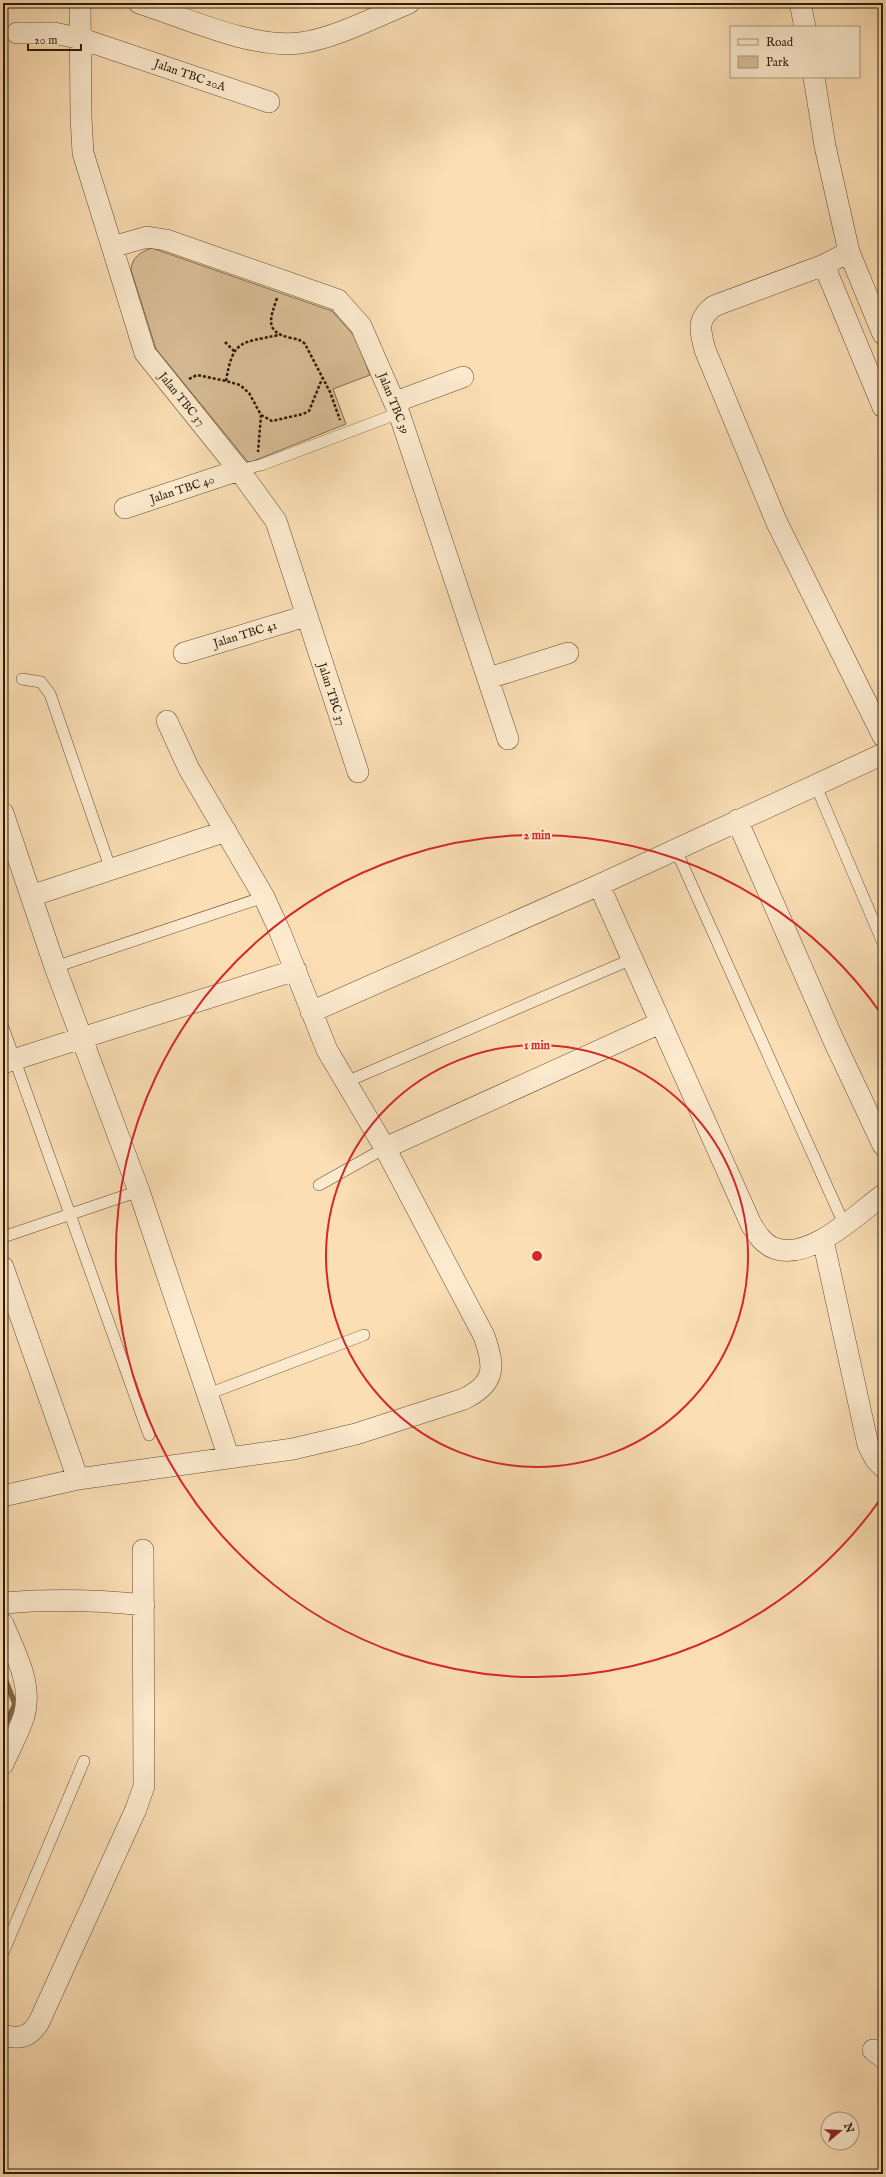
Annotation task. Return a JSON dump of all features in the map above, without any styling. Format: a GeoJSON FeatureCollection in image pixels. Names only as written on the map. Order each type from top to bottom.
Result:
{"type":"FeatureCollection","features":[{"type":"Feature","properties":{"kind":"street","name":"Jalan TBC 37"},"geometry":{"type":"LineString","coordinates":[[80,3],[82,39],[81,118],[83,153],[145,353],[239,470],[276,522],[358,772]]}},
{"type":"Feature","properties":{"kind":"street"},"geometry":{"type":"LineString","coordinates":[[139,3],[230,33],[260,41],[282,44],[301,43],[326,36],[409,3]]}},
{"type":"Feature","properties":{"kind":"street"},"geometry":{"type":"LineString","coordinates":[[800,3],[805,26]]}},
{"type":"Feature","properties":{"kind":"street","name":"Jalan TBC 20A"},"geometry":{"type":"LineString","coordinates":[[17,33],[54,33],[82,39],[268,102]]}},
{"type":"Feature","properties":{"kind":"street"},"geometry":{"type":"LineString","coordinates":[[814,78],[825,146],[849,252],[883,334]]}},
{"type":"Feature","properties":{"kind":"street","name":"Jalan TBC 39"},"geometry":{"type":"LineString","coordinates":[[112,247],[147,237],[166,240],[338,300],[361,326],[397,407],[508,739]]}},
{"type":"Feature","properties":{"kind":"street"},"geometry":{"type":"LineString","coordinates":[[849,252],[824,264],[714,306],[704,313],[701,322],[705,350],[777,522],[883,736]]}},
{"type":"Feature","properties":{"kind":"street"},"geometry":{"type":"LineString","coordinates":[[824,264],[883,407]]}},
{"type":"Feature","properties":{"kind":"street"},"geometry":{"type":"LineString","coordinates":[[397,407],[463,377]]}},
{"type":"Feature","properties":{"kind":"street","name":"Jalan TBC 40"},"geometry":{"type":"LineString","coordinates":[[125,508],[239,470]]}},
{"type":"Feature","properties":{"kind":"street","name":"Jalan TBC 41"},"geometry":{"type":"LineString","coordinates":[[184,653],[306,616]]}},
{"type":"Feature","properties":{"kind":"street"},"geometry":{"type":"LineString","coordinates":[[488,678],[568,653]]}},
{"type":"Feature","properties":{"kind":"street"},"geometry":{"type":"LineString","coordinates":[[3,1496],[78,1479],[293,1449],[356,1434],[464,1399],[479,1392],[489,1379],[492,1367],[490,1352],[484,1336],[385,1148],[327,1050],[296,970],[264,897],[189,769],[167,721]]}},
{"type":"Feature","properties":{"kind":"street"},"geometry":{"type":"LineString","coordinates":[[311,1012],[599,885],[737,820],[816,786],[883,754]]}},
{"type":"Feature","properties":{"kind":"street"},"geometry":{"type":"LineString","coordinates":[[3,814],[55,967],[139,1191],[229,1458]]}},
{"type":"Feature","properties":{"kind":"street"},"geometry":{"type":"LineString","coordinates":[[737,820],[833,1040],[883,1145]]}},
{"type":"Feature","properties":{"kind":"street"},"geometry":{"type":"LineString","coordinates":[[31,896],[226,831]]}},
{"type":"Feature","properties":{"kind":"street"},"geometry":{"type":"LineString","coordinates":[[599,885],[660,1024],[751,1224],[761,1240],[774,1249],[791,1251],[808,1247],[823,1240],[883,1195]]}},
{"type":"Feature","properties":{"kind":"street"},"geometry":{"type":"LineString","coordinates":[[9,1061],[182,1004],[296,970]]}},
{"type":"Feature","properties":{"kind":"street"},"geometry":{"type":"LineString","coordinates":[[385,1148],[660,1024]]}},
{"type":"Feature","properties":{"kind":"street"},"geometry":{"type":"LineString","coordinates":[[823,1240],[868,1445],[876,1460],[883,1467]]}},
{"type":"Feature","properties":{"kind":"street"},"geometry":{"type":"LineString","coordinates":[[3,1267],[78,1479]]}},
{"type":"Feature","properties":{"kind":"street"},"geometry":{"type":"LineString","coordinates":[[3,2035],[13,2038],[24,2038],[33,2032],[39,2022],[138,1803],[144,1786],[143,1550]]}},
{"type":"Feature","properties":{"kind":"street"},"geometry":{"type":"LineString","coordinates":[[3,1603],[47,1599],[144,1604]]}},
{"type":"Feature","properties":{"kind":"street"},"geometry":{"type":"LineString","coordinates":[[3,1624],[21,1668],[26,1700],[24,1716],[3,1764]]}},
{"type":"Feature","properties":{"kind":"lane"},"geometry":{"type":"LineString","coordinates":[[239,470],[261,465],[345,433],[397,407]]}},
{"type":"Feature","properties":{"kind":"lane"},"geometry":{"type":"LineString","coordinates":[[22,679],[41,682],[50,694],[111,870]]}},
{"type":"Feature","properties":{"kind":"lane"},"geometry":{"type":"LineString","coordinates":[[816,786],[883,943]]}},
{"type":"Feature","properties":{"kind":"lane"},"geometry":{"type":"LineString","coordinates":[[676,850],[844,1224]]}},
{"type":"Feature","properties":{"kind":"lane"},"geometry":{"type":"LineString","coordinates":[[55,967],[264,897]]}},
{"type":"Feature","properties":{"kind":"lane"},"geometry":{"type":"LineString","coordinates":[[346,1082],[632,959]]}},
{"type":"Feature","properties":{"kind":"lane"},"geometry":{"type":"LineString","coordinates":[[3,1027],[9,1061],[69,1213],[149,1435]]}},
{"type":"Feature","properties":{"kind":"lane"},"geometry":{"type":"LineString","coordinates":[[319,1185],[385,1148]]}},
{"type":"Feature","properties":{"kind":"lane"},"geometry":{"type":"LineString","coordinates":[[3,1237],[69,1213],[139,1191]]}},
{"type":"Feature","properties":{"kind":"lane"},"geometry":{"type":"LineString","coordinates":[[208,1394],[364,1336]]}},
{"type":"Feature","properties":{"kind":"lane"},"geometry":{"type":"LineString","coordinates":[[3,1953],[84,1762]]}},
{"type":"Feature","properties":{"kind":"path"},"geometry":{"type":"LineString","coordinates":[[283,280],[271,318],[272,328],[280,335],[302,342],[330,392],[345,433]]}},
{"type":"Feature","properties":{"kind":"path"},"geometry":{"type":"LineString","coordinates":[[226,381],[234,351],[243,343],[280,335]]}},
{"type":"Feature","properties":{"kind":"path"},"geometry":{"type":"LineString","coordinates":[[225,342],[234,351]]}},
{"type":"Feature","properties":{"kind":"path"},"geometry":{"type":"LineString","coordinates":[[175,391],[197,375],[240,385],[249,393],[261,415],[272,421],[303,414],[309,411],[323,378]]}},
{"type":"Feature","properties":{"kind":"path"},"geometry":{"type":"LineString","coordinates":[[261,415],[257,449],[261,465]]}},
{"type":"Feature","properties":{"kind":"green space"},"geometry":{"type":"Polygon","coordinates":[[[152,248],[332,311],[356,338],[370,375],[333,389],[346,424],[248,462],[156,349],[131,270],[135,258],[144,251],[152,248]]]}},
{"type":"Feature","properties":{"kind":"waterway"},"geometry":{"type":"LineString","coordinates":[[3,1674],[15,1704],[3,1730]]}}]}
